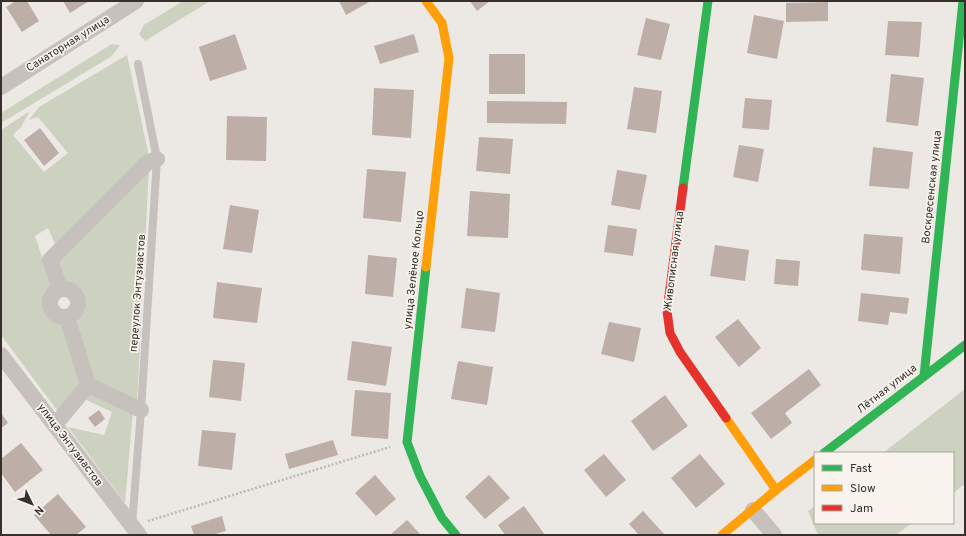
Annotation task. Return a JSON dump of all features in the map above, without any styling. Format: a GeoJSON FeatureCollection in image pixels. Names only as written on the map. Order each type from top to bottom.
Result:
{"type":"FeatureCollection","features":[{"type":"Feature","properties":{"kind":"street","name":"Санаторная улица"},"geometry":{"type":"LineString","coordinates":[[1,87],[136,1]]}},
{"type":"Feature","properties":{"kind":"street","name":"улица Зелёное Кольцо"},"geometry":{"type":"LineString","coordinates":[[426,1],[442,23],[449,58],[407,442],[420,476],[442,518],[456,535]]}},
{"type":"Feature","properties":{"kind":"street","name":"Живописная улица"},"geometry":{"type":"LineString","coordinates":[[708,1],[667,311],[670,333],[680,352],[776,490]]}},
{"type":"Feature","properties":{"kind":"street","name":"Воскресенская улица"},"geometry":{"type":"LineString","coordinates":[[924,376],[963,1]]}},
{"type":"Feature","properties":{"kind":"street"},"geometry":{"type":"LineString","coordinates":[[141,410],[88,385],[67,317],[74,313],[78,307],[78,300],[74,293],[68,289],[60,289],[50,260],[147,163],[157,159]]}},
{"type":"Feature","properties":{"kind":"street","name":"Лётная улица"},"geometry":{"type":"LineString","coordinates":[[825,452],[965,345]]}},
{"type":"Feature","properties":{"kind":"street","name":"улица Энтузиастов"},"geometry":{"type":"LineString","coordinates":[[1,355],[135,530]]}},
{"type":"Feature","properties":{"kind":"street"},"geometry":{"type":"LineString","coordinates":[[55,425],[88,385]]}},
{"type":"Feature","properties":{"kind":"street"},"geometry":{"type":"LineString","coordinates":[[722,535],[814,461]]}},
{"type":"Feature","properties":{"kind":"street"},"geometry":{"type":"LineString","coordinates":[[753,510],[774,535]]}},
{"type":"Feature","properties":{"kind":"lane","name":"переулок Энтузиастов"},"geometry":{"type":"LineString","coordinates":[[135,530],[157,159],[138,64]]}},
{"type":"Feature","properties":{"kind":"path"},"geometry":{"type":"LineString","coordinates":[[135,530],[407,442]]}},
{"type":"Feature","properties":{"kind":"green space"},"geometry":{"type":"Polygon","coordinates":[[[183,1],[210,1],[145,41],[139,34],[144,25],[183,1]]]}},
{"type":"Feature","properties":{"kind":"green space"},"geometry":{"type":"Polygon","coordinates":[[[112,44],[120,45],[112,56],[1,123],[1,113],[112,44]]]}},
{"type":"Feature","properties":{"kind":"green space"},"geometry":{"type":"Polygon","coordinates":[[[127,55],[149,156],[57,249],[48,228],[35,236],[53,290],[47,295],[46,305],[50,314],[64,322],[83,383],[59,413],[1,335],[1,130],[30,111],[21,127],[13,135],[44,172],[68,153],[38,117],[29,120],[39,107],[127,55]]]}},
{"type":"Feature","properties":{"kind":"green space"},"geometry":{"type":"Polygon","coordinates":[[[149,167],[137,403],[95,384],[75,317],[81,309],[81,299],[77,289],[65,285],[58,261],[149,167]]]}},
{"type":"Feature","properties":{"kind":"green space"},"geometry":{"type":"Polygon","coordinates":[[[965,389],[965,484],[954,492],[954,452],[884,452],[965,389]]]}},
{"type":"Feature","properties":{"kind":"green space"},"geometry":{"type":"Polygon","coordinates":[[[94,391],[133,411],[125,503],[68,427],[104,435],[112,412],[82,398],[94,391]]]}},
{"type":"Feature","properties":{"kind":"green space"},"geometry":{"type":"Polygon","coordinates":[[[814,507],[814,524],[911,524],[896,535],[818,535],[808,511],[814,507]]]}},
{"type":"Feature","properties":{"kind":"building"},"geometry":{"type":"Polygon","coordinates":[[[16,1],[27,1],[39,21],[22,32],[6,7],[16,1]]]}},
{"type":"Feature","properties":{"kind":"building"},"geometry":{"type":"Polygon","coordinates":[[[63,1],[89,1],[70,13],[63,1]]]}},
{"type":"Feature","properties":{"kind":"building"},"geometry":{"type":"Polygon","coordinates":[[[339,1],[371,1],[346,15],[339,1]]]}},
{"type":"Feature","properties":{"kind":"building"},"geometry":{"type":"Polygon","coordinates":[[[470,1],[490,1],[477,11],[470,1]]]}},
{"type":"Feature","properties":{"kind":"building"},"geometry":{"type":"Polygon","coordinates":[[[828,2],[828,21],[786,22],[786,3],[828,2]]]}},
{"type":"Feature","properties":{"kind":"building"},"geometry":{"type":"Polygon","coordinates":[[[754,15],[784,21],[777,59],[747,53],[754,15]]]}},
{"type":"Feature","properties":{"kind":"building"},"geometry":{"type":"Polygon","coordinates":[[[646,18],[670,24],[661,60],[637,55],[646,18]]]}},
{"type":"Feature","properties":{"kind":"building"},"geometry":{"type":"Polygon","coordinates":[[[888,21],[922,22],[919,57],[885,55],[888,21]]]}},
{"type":"Feature","properties":{"kind":"building"},"geometry":{"type":"Polygon","coordinates":[[[235,34],[247,69],[210,81],[199,47],[235,34]]]}},
{"type":"Feature","properties":{"kind":"building"},"geometry":{"type":"Polygon","coordinates":[[[414,34],[419,52],[380,64],[374,46],[414,34]]]}},
{"type":"Feature","properties":{"kind":"building"},"geometry":{"type":"Polygon","coordinates":[[[489,54],[525,54],[525,94],[489,94],[489,54]]]}},
{"type":"Feature","properties":{"kind":"building"},"geometry":{"type":"Polygon","coordinates":[[[891,74],[924,78],[918,126],[886,122],[891,74]]]}},
{"type":"Feature","properties":{"kind":"building"},"geometry":{"type":"Polygon","coordinates":[[[634,87],[662,91],[656,133],[627,129],[634,87]]]}},
{"type":"Feature","properties":{"kind":"building"},"geometry":{"type":"Polygon","coordinates":[[[374,88],[414,90],[411,138],[372,135],[374,88]]]}},
{"type":"Feature","properties":{"kind":"building"},"geometry":{"type":"Polygon","coordinates":[[[745,98],[772,100],[769,130],[742,128],[745,98]]]}},
{"type":"Feature","properties":{"kind":"building"},"geometry":{"type":"Polygon","coordinates":[[[487,101],[567,102],[566,124],[487,123],[487,101]]]}},
{"type":"Feature","properties":{"kind":"building"},"geometry":{"type":"Polygon","coordinates":[[[227,116],[267,117],[266,161],[226,160],[227,116]]]}},
{"type":"Feature","properties":{"kind":"building"},"geometry":{"type":"Polygon","coordinates":[[[40,128],[59,153],[44,166],[24,140],[40,128]]]}},
{"type":"Feature","properties":{"kind":"building"},"geometry":{"type":"Polygon","coordinates":[[[479,137],[513,139],[510,174],[476,171],[479,137]]]}},
{"type":"Feature","properties":{"kind":"building"},"geometry":{"type":"Polygon","coordinates":[[[739,145],[764,149],[758,182],[733,177],[739,145]]]}},
{"type":"Feature","properties":{"kind":"building"},"geometry":{"type":"Polygon","coordinates":[[[873,147],[913,152],[909,189],[869,186],[873,147]]]}},
{"type":"Feature","properties":{"kind":"building"},"geometry":{"type":"Polygon","coordinates":[[[367,169],[406,172],[401,222],[363,218],[367,169]]]}},
{"type":"Feature","properties":{"kind":"building"},"geometry":{"type":"Polygon","coordinates":[[[617,170],[647,175],[640,210],[611,205],[617,170]]]}},
{"type":"Feature","properties":{"kind":"building"},"geometry":{"type":"Polygon","coordinates":[[[470,191],[510,194],[508,238],[467,236],[470,191]]]}},
{"type":"Feature","properties":{"kind":"building"},"geometry":{"type":"Polygon","coordinates":[[[230,205],[259,210],[252,253],[223,249],[230,205]]]}},
{"type":"Feature","properties":{"kind":"building"},"geometry":{"type":"Polygon","coordinates":[[[608,225],[637,229],[633,256],[604,252],[608,225]]]}},
{"type":"Feature","properties":{"kind":"building"},"geometry":{"type":"Polygon","coordinates":[[[864,234],[903,237],[900,274],[861,270],[864,234]]]}},
{"type":"Feature","properties":{"kind":"building"},"geometry":{"type":"Polygon","coordinates":[[[715,245],[749,250],[745,281],[710,276],[715,245]]]}},
{"type":"Feature","properties":{"kind":"building"},"geometry":{"type":"Polygon","coordinates":[[[368,255],[397,258],[393,297],[365,294],[368,255]]]}},
{"type":"Feature","properties":{"kind":"building"},"geometry":{"type":"Polygon","coordinates":[[[776,259],[800,261],[798,286],[774,284],[776,259]]]}},
{"type":"Feature","properties":{"kind":"building"},"geometry":{"type":"Polygon","coordinates":[[[217,282],[262,288],[257,323],[213,318],[217,282]]]}},
{"type":"Feature","properties":{"kind":"building"},"geometry":{"type":"Polygon","coordinates":[[[466,288],[500,293],[495,332],[461,328],[466,288]]]}},
{"type":"Feature","properties":{"kind":"building"},"geometry":{"type":"Polygon","coordinates":[[[861,293],[909,298],[907,314],[890,312],[888,325],[858,321],[861,293]]]}},
{"type":"Feature","properties":{"kind":"building"},"geometry":{"type":"Polygon","coordinates":[[[738,319],[761,348],[739,367],[715,337],[738,319]]]}},
{"type":"Feature","properties":{"kind":"building"},"geometry":{"type":"Polygon","coordinates":[[[609,322],[641,328],[634,362],[601,354],[609,322]]]}},
{"type":"Feature","properties":{"kind":"building"},"geometry":{"type":"Polygon","coordinates":[[[352,341],[392,347],[386,386],[347,380],[352,341]]]}},
{"type":"Feature","properties":{"kind":"building"},"geometry":{"type":"Polygon","coordinates":[[[213,360],[245,363],[241,401],[209,397],[213,360]]]}},
{"type":"Feature","properties":{"kind":"building"},"geometry":{"type":"Polygon","coordinates":[[[458,361],[493,367],[487,405],[451,399],[458,361]]]}},
{"type":"Feature","properties":{"kind":"building"},"geometry":{"type":"Polygon","coordinates":[[[809,369],[821,385],[785,413],[792,423],[771,439],[751,413],[809,369]]]}},
{"type":"Feature","properties":{"kind":"building"},"geometry":{"type":"Polygon","coordinates":[[[355,390],[391,393],[388,439],[351,436],[355,390]]]}},
{"type":"Feature","properties":{"kind":"building"},"geometry":{"type":"Polygon","coordinates":[[[665,395],[688,426],[653,451],[631,421],[665,395]]]}},
{"type":"Feature","properties":{"kind":"building"},"geometry":{"type":"Polygon","coordinates":[[[99,410],[105,419],[95,427],[88,418],[99,410]]]}},
{"type":"Feature","properties":{"kind":"building"},"geometry":{"type":"Polygon","coordinates":[[[1,413],[8,423],[1,428],[1,413]]]}},
{"type":"Feature","properties":{"kind":"building"},"geometry":{"type":"Polygon","coordinates":[[[202,430],[236,433],[232,470],[198,466],[202,430]]]}},
{"type":"Feature","properties":{"kind":"building"},"geometry":{"type":"Polygon","coordinates":[[[333,440],[338,455],[289,469],[285,454],[333,440]]]}},
{"type":"Feature","properties":{"kind":"building"},"geometry":{"type":"Polygon","coordinates":[[[21,443],[43,470],[15,492],[1,473],[1,459],[21,443]]]}},
{"type":"Feature","properties":{"kind":"building"},"geometry":{"type":"Polygon","coordinates":[[[604,454],[626,480],[606,497],[584,470],[604,454]]]}},
{"type":"Feature","properties":{"kind":"building"},"geometry":{"type":"Polygon","coordinates":[[[700,454],[725,484],[696,508],[671,478],[700,454]]]}},
{"type":"Feature","properties":{"kind":"building"},"geometry":{"type":"Polygon","coordinates":[[[375,475],[396,499],[376,516],[355,493],[375,475]]]}},
{"type":"Feature","properties":{"kind":"building"},"geometry":{"type":"Polygon","coordinates":[[[489,475],[510,498],[485,519],[465,497],[489,475]]]}},
{"type":"Feature","properties":{"kind":"building"},"geometry":{"type":"Polygon","coordinates":[[[58,494],[86,527],[76,535],[51,535],[34,515],[58,494]]]}},
{"type":"Feature","properties":{"kind":"building"},"geometry":{"type":"Polygon","coordinates":[[[524,506],[545,535],[505,535],[498,525],[524,506]]]}},
{"type":"Feature","properties":{"kind":"building"},"geometry":{"type":"Polygon","coordinates":[[[643,511],[665,535],[639,535],[629,524],[643,511]]]}},
{"type":"Feature","properties":{"kind":"building"},"geometry":{"type":"Polygon","coordinates":[[[222,516],[226,531],[212,535],[194,535],[191,526],[222,516]]]}},
{"type":"Feature","properties":{"kind":"building"},"geometry":{"type":"Polygon","coordinates":[[[407,520],[421,535],[390,535],[407,520]]]}},
{"type":"Feature","properties":{"kind":"traffic: fast"},"geometry":{"type":"LineString","coordinates":[[683,188],[708,1]]}},
{"type":"Feature","properties":{"kind":"traffic: fast"},"geometry":{"type":"LineString","coordinates":[[924,376],[963,1]]}},
{"type":"Feature","properties":{"kind":"traffic: fast"},"geometry":{"type":"LineString","coordinates":[[426,267],[407,442],[420,476],[442,518],[456,535]]}},
{"type":"Feature","properties":{"kind":"traffic: fast"},"geometry":{"type":"LineString","coordinates":[[825,452],[965,345]]}},
{"type":"Feature","properties":{"kind":"traffic: slow"},"geometry":{"type":"LineString","coordinates":[[426,1],[442,23],[449,58],[426,267]]}},
{"type":"Feature","properties":{"kind":"traffic: slow"},"geometry":{"type":"LineString","coordinates":[[726,418],[776,490]]}},
{"type":"Feature","properties":{"kind":"traffic: slow"},"geometry":{"type":"LineString","coordinates":[[722,535],[814,461]]}},
{"type":"Feature","properties":{"kind":"traffic: jam"},"geometry":{"type":"LineString","coordinates":[[683,188],[667,311],[670,333],[680,352],[726,418]]}}]}
